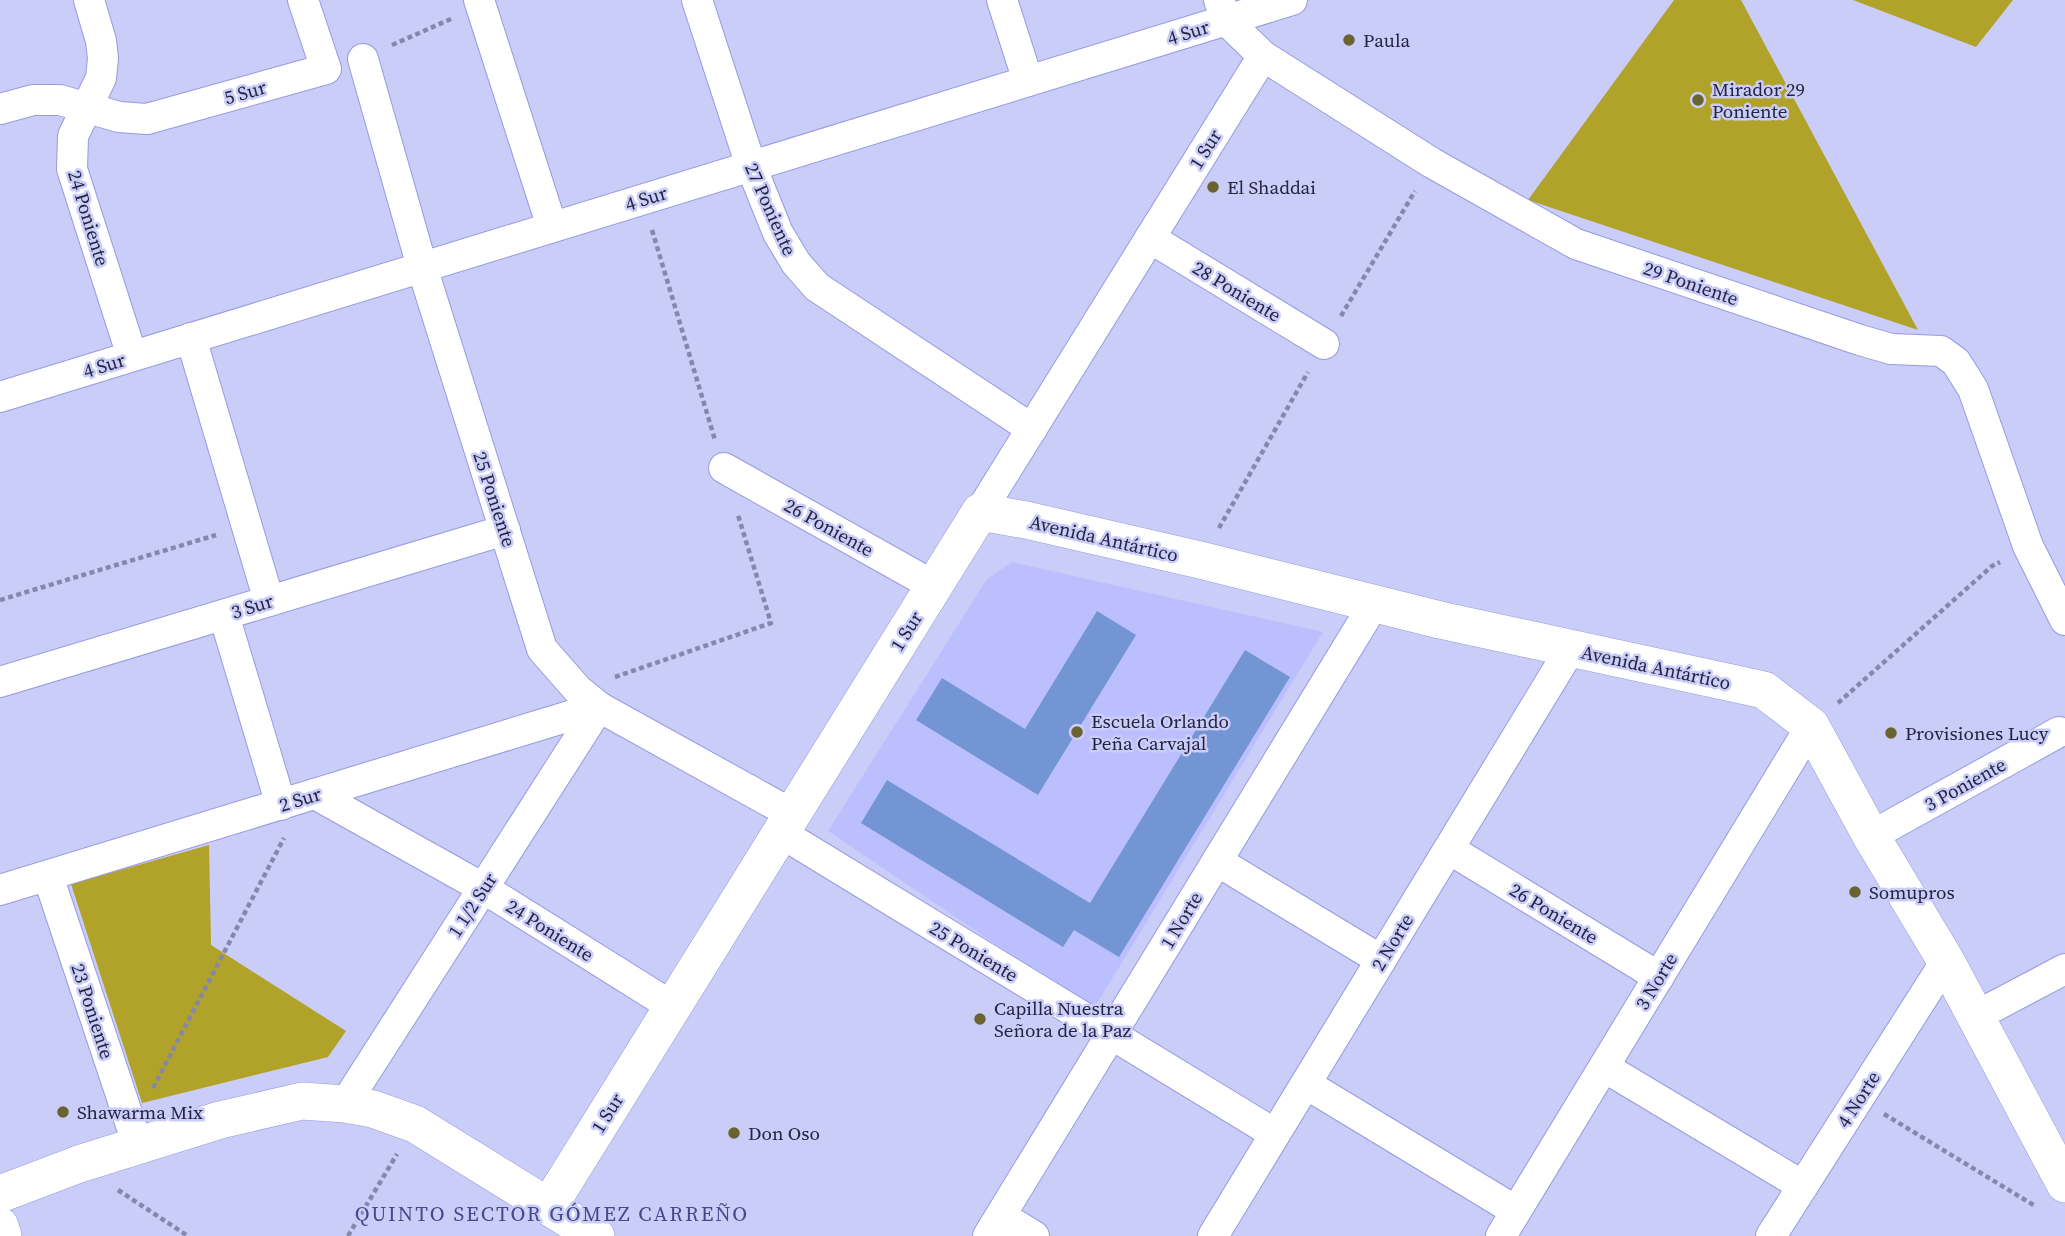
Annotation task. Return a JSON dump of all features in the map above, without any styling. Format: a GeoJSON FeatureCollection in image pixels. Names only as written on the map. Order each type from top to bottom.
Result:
{"type":"FeatureCollection","features":[{"type":"Feature","properties":{"kind":"street","name":"24 Poniente"},"geometry":{"type":"LineString","coordinates":[[89,0],[101,41],[101,78],[73,136],[72,169],[132,356]]}},
{"type":"Feature","properties":{"kind":"street","name":"5 Sur"},"geometry":{"type":"LineString","coordinates":[[0,109],[33,100],[60,100],[119,117],[147,119],[326,69],[303,0]]}},
{"type":"Feature","properties":{"kind":"street","name":"27 Poniente"},"geometry":{"type":"LineString","coordinates":[[697,0],[751,166],[778,233],[796,263],[817,287],[1032,429]]}},
{"type":"Feature","properties":{"kind":"street"},"geometry":{"type":"LineString","coordinates":[[1002,0],[1028,81]]}},
{"type":"Feature","properties":{"kind":"street","name":"4 Sur"},"geometry":{"type":"LineString","coordinates":[[0,397],[1028,81],[1222,10],[1292,0]]}},
{"type":"Feature","properties":{"kind":"street"},"geometry":{"type":"LineString","coordinates":[[480,3],[552,227]]}},
{"type":"Feature","properties":{"kind":"street","name":"29 Poniente"},"geometry":{"type":"LineString","coordinates":[[1222,10],[1263,56],[1432,163],[1576,244],[1860,340],[1891,349],[1941,351],[1956,362],[1973,389],[2028,546],[2065,620]]}},
{"type":"Feature","properties":{"kind":"street","name":"1 Sur"},"geometry":{"type":"LineString","coordinates":[[549,1206],[1263,56]]}},
{"type":"Feature","properties":{"kind":"street","name":"25 Poniente"},"geometry":{"type":"LineString","coordinates":[[363,59],[422,267],[542,649],[578,690],[599,707],[786,824],[1111,1035],[1275,1134]]}},
{"type":"Feature","properties":{"kind":"street","name":"28 Poniente"},"geometry":{"type":"LineString","coordinates":[[1150,238],[1324,344]]}},
{"type":"Feature","properties":{"kind":"street"},"geometry":{"type":"LineString","coordinates":[[191,338],[269,601]]}},
{"type":"Feature","properties":{"kind":"street","name":"26 Poniente"},"geometry":{"type":"LineString","coordinates":[[724,468],[934,586]]}},
{"type":"Feature","properties":{"kind":"street","name":"Avenida Antártico"},"geometry":{"type":"LineString","coordinates":[[980,512],[1173,554],[1374,604],[1764,690],[1811,726],[1871,836],[1946,961],[2055,1198]]}},
{"type":"Feature","properties":{"kind":"street","name":"3 Sur"},"geometry":{"type":"LineString","coordinates":[[0,682],[505,530]]}},
{"type":"Feature","properties":{"kind":"street","name":"1 Norte"},"geometry":{"type":"LineString","coordinates":[[995,1226],[1374,604]]}},
{"type":"Feature","properties":{"kind":"street"},"geometry":{"type":"LineString","coordinates":[[224,615],[300,799]]}},
{"type":"Feature","properties":{"kind":"street","name":"2 Norte"},"geometry":{"type":"LineString","coordinates":[[1213,1236],[1571,648]]}},
{"type":"Feature","properties":{"kind":"street","name":"2 Sur"},"geometry":{"type":"LineString","coordinates":[[0,890],[599,707]]}},
{"type":"Feature","properties":{"kind":"street","name":"1 1/2 Sur"},"geometry":{"type":"LineString","coordinates":[[345,1104],[599,707]]}},
{"type":"Feature","properties":{"kind":"street","name":"3 Norte"},"geometry":{"type":"LineString","coordinates":[[1508,1224],[1811,726]]}},
{"type":"Feature","properties":{"kind":"street","name":"3 Poniente"},"geometry":{"type":"LineString","coordinates":[[1871,836],[2059,732]]}},
{"type":"Feature","properties":{"kind":"street","name":"24 Poniente"},"geometry":{"type":"LineString","coordinates":[[300,799],[483,888],[673,1007]]}},
{"type":"Feature","properties":{"kind":"street","name":"26 Poniente"},"geometry":{"type":"LineString","coordinates":[[1448,849],[1658,977]]}},
{"type":"Feature","properties":{"kind":"street"},"geometry":{"type":"LineString","coordinates":[[1217,861],[1381,960]]}},
{"type":"Feature","properties":{"kind":"street","name":"23 Poniente"},"geometry":{"type":"LineString","coordinates":[[48,876],[135,1138]]}},
{"type":"Feature","properties":{"kind":"street","name":"4 Norte"},"geometry":{"type":"LineString","coordinates":[[1771,1236],[1946,961]]}},
{"type":"Feature","properties":{"kind":"street"},"geometry":{"type":"LineString","coordinates":[[1974,1017],[2065,969]]}},
{"type":"Feature","properties":{"kind":"street"},"geometry":{"type":"LineString","coordinates":[[1604,1067],[1802,1186]]}},
{"type":"Feature","properties":{"kind":"street"},"geometry":{"type":"LineString","coordinates":[[1306,1084],[1508,1224]]}},
{"type":"Feature","properties":{"kind":"street"},"geometry":{"type":"LineString","coordinates":[[0,1194],[79,1164],[135,1138],[302,1101],[345,1104],[373,1109],[415,1124],[596,1236]]}},
{"type":"Feature","properties":{"kind":"street"},"geometry":{"type":"LineString","coordinates":[[0,1226],[3,1236]]}},
{"type":"Feature","properties":{"kind":"street"},"geometry":{"type":"LineString","coordinates":[[995,1226],[1034,1236]]}},
{"type":"Feature","properties":{"kind":"path"},"geometry":{"type":"LineString","coordinates":[[363,59],[480,3]]}},
{"type":"Feature","properties":{"kind":"path"},"geometry":{"type":"LineString","coordinates":[[0,600],[247,526]]}},
{"type":"Feature","properties":{"kind":"path"},"geometry":{"type":"LineString","coordinates":[[1811,726],[1992,566]]}},
{"type":"Feature","properties":{"kind":"path"},"geometry":{"type":"LineString","coordinates":[[135,1138],[300,799]]}},
{"type":"Feature","properties":{"kind":"path"},"geometry":{"type":"LineString","coordinates":[[1859,1098],[2055,1198]]}},
{"type":"Feature","properties":{"kind":"path"},"geometry":{"type":"LineString","coordinates":[[348,1236],[415,1124]]}},
{"type":"Feature","properties":{"kind":"path"},"geometry":{"type":"LineString","coordinates":[[79,1164],[188,1236]]}},
{"type":"Feature","properties":{"kind":"shaded area","name":"Mirador 29 Poniente"},"geometry":{"type":"Polygon","coordinates":[[[1674,0],[1741,0],[1918,330],[1528,200],[1674,0]]]}},
{"type":"Feature","properties":{"kind":"shaded area"},"geometry":{"type":"Polygon","coordinates":[[[1853,0],[2013,0],[1976,47],[1853,0]]]}},
{"type":"Feature","properties":{"kind":"shaded area","name":"Escuela Orlando Peña Carvajal"},"geometry":{"type":"Polygon","coordinates":[[[1012,562],[1323,632],[1093,1010],[828,831],[987,579],[1012,562]]]}},
{"type":"Feature","properties":{"kind":"shaded area"},"geometry":{"type":"Polygon","coordinates":[[[209,845],[211,945],[346,1031],[328,1057],[142,1103],[71,884],[209,845]]]}},
{"type":"Feature","properties":{"kind":"building"},"geometry":{"type":"Polygon","coordinates":[[[1097,611],[1136,635],[1038,795],[916,720],[942,678],[1025,729],[1097,611]]]}},
{"type":"Feature","properties":{"kind":"building"},"geometry":{"type":"Polygon","coordinates":[[[1245,650],[1290,677],[1119,957],[1074,930],[1063,947],[861,823],[887,780],[1090,903],[1245,650]]]}},
{"type":"Feature","properties":{"kind":"place","name":"Paula"},"geometry":{"type":"Point","coordinates":[1349,40]}},
{"type":"Feature","properties":{"kind":"place","name":"Mirador 29 Poniente"},"geometry":{"type":"Point","coordinates":[1698,100]}},
{"type":"Feature","properties":{"kind":"place","name":"El Shaddai"},"geometry":{"type":"Point","coordinates":[1213,187]}},
{"type":"Feature","properties":{"kind":"place","name":"Escuela Orlando Peña Carvajal"},"geometry":{"type":"Point","coordinates":[1077,732]}},
{"type":"Feature","properties":{"kind":"place","name":"Provisiones Lucy"},"geometry":{"type":"Point","coordinates":[1891,733]}},
{"type":"Feature","properties":{"kind":"place","name":"Somupros"},"geometry":{"type":"Point","coordinates":[1855,892]}},
{"type":"Feature","properties":{"kind":"place","name":"Capilla Nuestra Señora de la Paz"},"geometry":{"type":"Point","coordinates":[980,1019]}},
{"type":"Feature","properties":{"kind":"place","name":"Shawarma Mix"},"geometry":{"type":"Point","coordinates":[63,1112]}},
{"type":"Feature","properties":{"kind":"place","name":"Don Oso"},"geometry":{"type":"Point","coordinates":[734,1133]}},
{"type":"Feature","properties":{"kind":"district","name":"QUINTO SECTOR GÓMEZ CARREÑO"},"geometry":{"type":"Point","coordinates":[552,1213]}}]}
